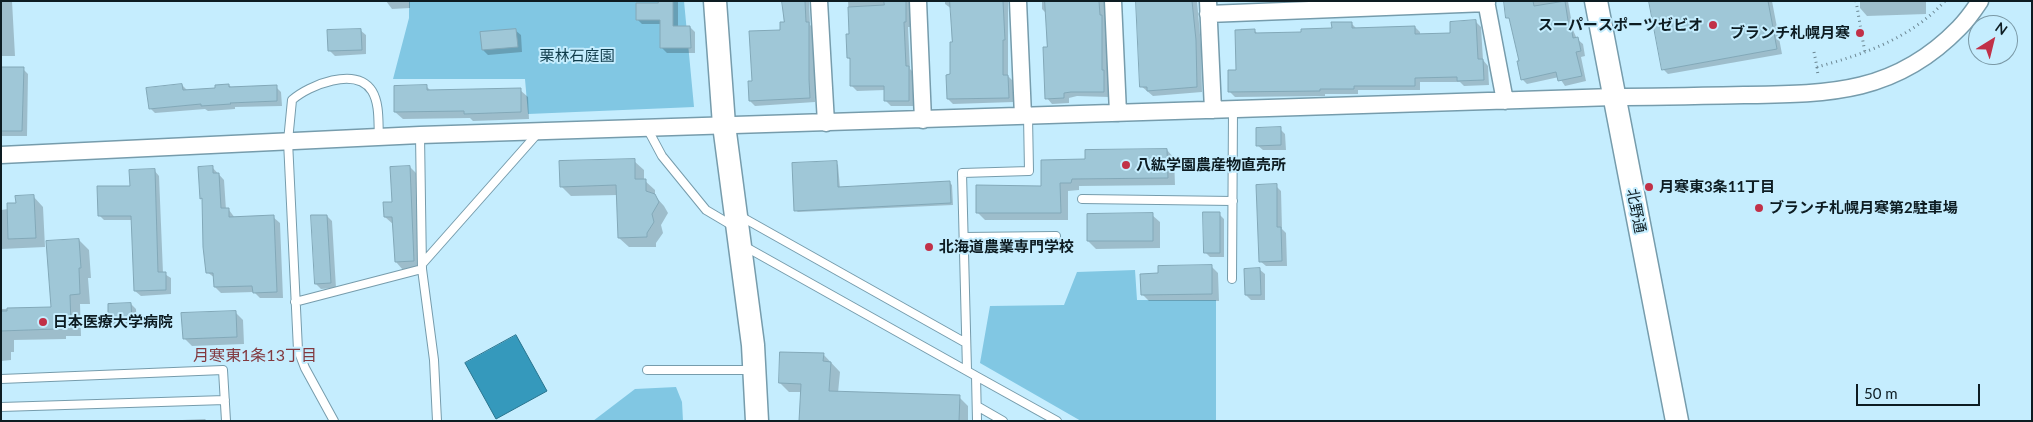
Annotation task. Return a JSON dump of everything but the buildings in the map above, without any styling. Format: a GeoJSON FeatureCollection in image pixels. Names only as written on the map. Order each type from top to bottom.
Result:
{"type":"FeatureCollection","features":[{"type":"Feature","properties":{"kind":"street"},"geometry":{"type":"LineString","coordinates":[[715,1],[724,125],[753,345],[757,421]]}},
{"type":"Feature","properties":{"kind":"street"},"geometry":{"type":"LineString","coordinates":[[819,1],[826,123]]}},
{"type":"Feature","properties":{"kind":"street"},"geometry":{"type":"LineString","coordinates":[[918,1],[923,120]]}},
{"type":"Feature","properties":{"kind":"street"},"geometry":{"type":"LineString","coordinates":[[1018,1],[1025,116]]}},
{"type":"Feature","properties":{"kind":"street"},"geometry":{"type":"LineString","coordinates":[[1113,1],[1118,113]]}},
{"type":"Feature","properties":{"kind":"street","name":"北野通"},"geometry":{"type":"LineString","coordinates":[[1596,1],[1677,421]]}},
{"type":"Feature","properties":{"kind":"street"},"geometry":{"type":"LineString","coordinates":[[1,155],[420,135],[1505,100],[1796,95],[1840,91],[1874,83],[1905,69],[1931,54],[1960,28],[1980,1]]}},
{"type":"Feature","properties":{"kind":"street"},"geometry":{"type":"LineString","coordinates":[[1213,110],[1208,8],[1487,2],[1505,100]]}},
{"type":"Feature","properties":{"kind":"lane"},"geometry":{"type":"LineString","coordinates":[[334,421],[305,368],[298,350],[288,141],[292,100],[297,95],[342,78],[353,78],[372,90],[376,100],[379,137]]}},
{"type":"Feature","properties":{"kind":"lane"},"geometry":{"type":"LineString","coordinates":[[1232,279],[1233,110]]}},
{"type":"Feature","properties":{"kind":"lane"},"geometry":{"type":"LineString","coordinates":[[967,370],[962,173],[1028,171],[1025,116]]}},
{"type":"Feature","properties":{"kind":"lane"},"geometry":{"type":"LineString","coordinates":[[647,128],[662,156],[706,210],[976,376],[1057,421]]}},
{"type":"Feature","properties":{"kind":"lane"},"geometry":{"type":"LineString","coordinates":[[295,302],[422,266],[540,132]]}},
{"type":"Feature","properties":{"kind":"lane"},"geometry":{"type":"LineString","coordinates":[[420,135],[422,266],[434,360],[437,421]]}},
{"type":"Feature","properties":{"kind":"lane"},"geometry":{"type":"LineString","coordinates":[[1082,198],[1233,202]]}},
{"type":"Feature","properties":{"kind":"lane"},"geometry":{"type":"LineString","coordinates":[[738,229],[966,343]]}},
{"type":"Feature","properties":{"kind":"lane"},"geometry":{"type":"LineString","coordinates":[[964,237],[1056,236]]}},
{"type":"Feature","properties":{"kind":"lane"},"geometry":{"type":"LineString","coordinates":[[1,380],[223,370],[226,421]]}},
{"type":"Feature","properties":{"kind":"lane"},"geometry":{"type":"LineString","coordinates":[[647,370],[754,370]]}},
{"type":"Feature","properties":{"kind":"lane"},"geometry":{"type":"LineString","coordinates":[[976,376],[977,421]]}},
{"type":"Feature","properties":{"kind":"lane"},"geometry":{"type":"LineString","coordinates":[[1,407],[225,400]]}},
{"type":"Feature","properties":{"kind":"lane"},"geometry":{"type":"LineString","coordinates":[[977,406],[1003,421]]}},
{"type":"Feature","properties":{"kind":"path"},"geometry":{"type":"LineString","coordinates":[[1856,1],[1865,53]]}},
{"type":"Feature","properties":{"kind":"path"},"geometry":{"type":"LineString","coordinates":[[1817,67],[1865,53],[1905,34],[1945,1]]}},
{"type":"Feature","properties":{"kind":"path"},"geometry":{"type":"LineString","coordinates":[[1814,52],[1819,78],[1826,78]]}},
{"type":"Feature","properties":{"kind":"green space","name":"栗林石庭園"},"geometry":{"type":"Polygon","coordinates":[[[409,1],[684,1],[694,107],[528,114],[525,79],[393,79],[409,18],[409,1]]]}},
{"type":"Feature","properties":{"kind":"green space"},"geometry":{"type":"Polygon","coordinates":[[[1135,270],[1137,300],[1216,300],[1216,421],[1081,421],[980,363],[990,306],[1064,305],[1077,272],[1135,270]]]}},
{"type":"Feature","properties":{"kind":"green space"},"geometry":{"type":"Polygon","coordinates":[[[676,387],[682,402],[683,421],[593,421],[635,389],[676,387]]]}},
{"type":"Feature","properties":{"kind":"shaded area"},"geometry":{"type":"Polygon","coordinates":[[[516,335],[547,391],[496,419],[465,363],[516,335]]]}},
{"type":"Feature","properties":{"kind":"place","name":"スーパースポーツゼビオ"},"geometry":{"type":"Point","coordinates":[1713,25]}},
{"type":"Feature","properties":{"kind":"place","name":"ブランチ札幌月寒"},"geometry":{"type":"Point","coordinates":[1860,33]}},
{"type":"Feature","properties":{"kind":"place","name":"八紘学園農産物直売所"},"geometry":{"type":"Point","coordinates":[1126,165]}},
{"type":"Feature","properties":{"kind":"place","name":"月寒東3条11丁目"},"geometry":{"type":"Point","coordinates":[1649,187]}},
{"type":"Feature","properties":{"kind":"place","name":"ブランチ札幌月寒第2駐車場"},"geometry":{"type":"Point","coordinates":[1759,208]}},
{"type":"Feature","properties":{"kind":"place","name":"北海道農業専門学校"},"geometry":{"type":"Point","coordinates":[929,247]}},
{"type":"Feature","properties":{"kind":"place","name":"日本医療大学病院"},"geometry":{"type":"Point","coordinates":[43,322]}},
{"type":"Feature","properties":{"kind":"district","name":"月寒東1条13丁目"},"geometry":{"type":"Point","coordinates":[255,356]}}]}
